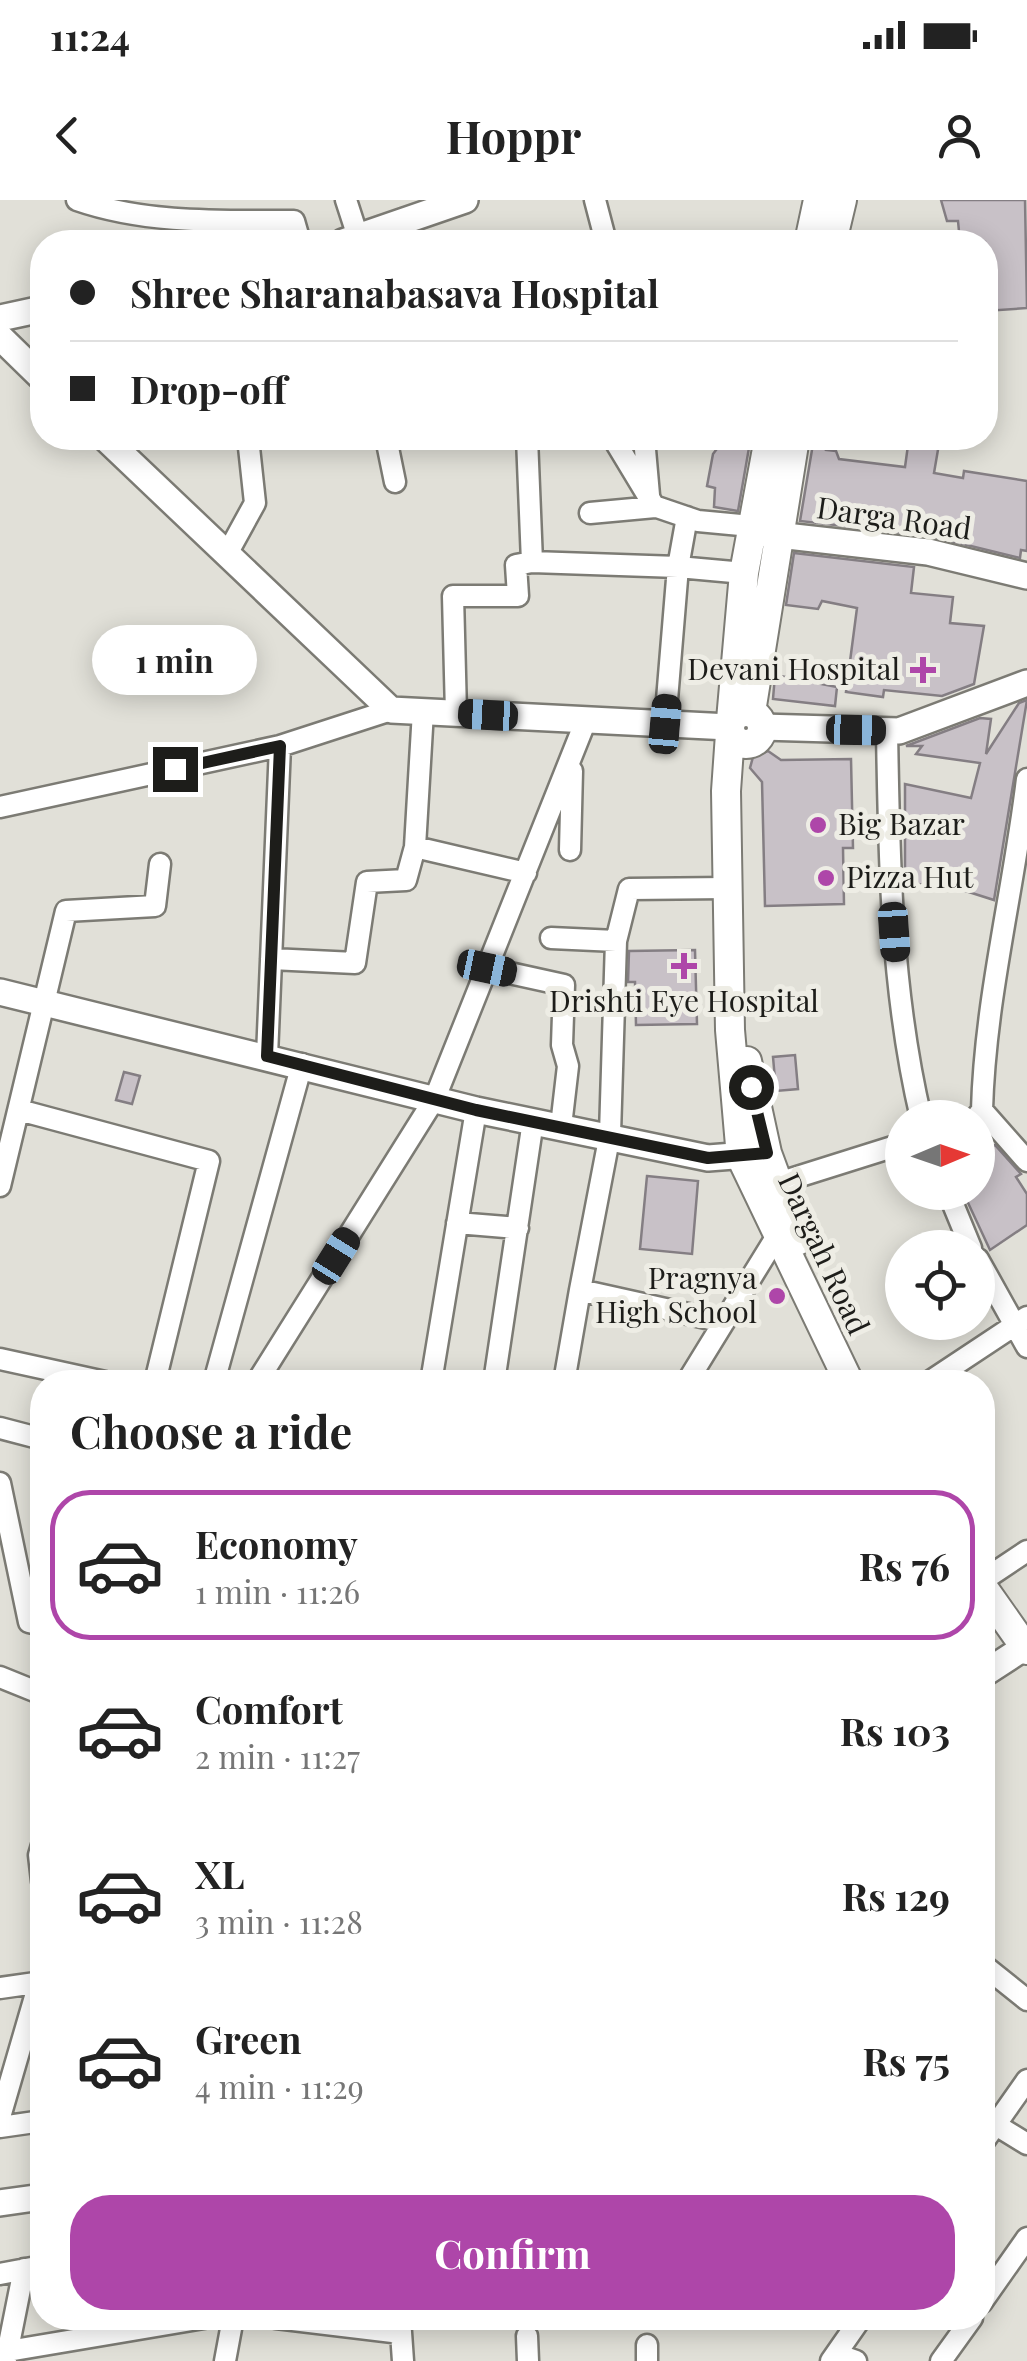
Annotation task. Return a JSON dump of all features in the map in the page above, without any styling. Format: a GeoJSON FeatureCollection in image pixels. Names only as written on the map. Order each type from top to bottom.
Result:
{"type":"FeatureCollection","features":[{"type":"Feature","properties":{"kind":"main road"},"geometry":{"type":"LineString","coordinates":[[812,230],[818,200]]}},
{"type":"Feature","properties":{"kind":"main road"},"geometry":{"type":"LineString","coordinates":[[835,230],[842,200]]}},
{"type":"Feature","properties":{"kind":"main road","name":"Dargah Road"},"geometry":{"type":"LineString","coordinates":[[768,450],[726,888],[730,1030],[754,1155],[778,1234],[843,1370]]}},
{"type":"Feature","properties":{"kind":"main road","name":"Dargah Road"},"geometry":{"type":"LineString","coordinates":[[790,450],[744,573],[741,728],[747,1061],[754,1155],[778,1183],[840,1337],[859,1370]]}},
{"type":"Feature","properties":{"kind":"main road"},"geometry":{"type":"LineString","coordinates":[[995,1591],[1026,1640]]}},
{"type":"Feature","properties":{"kind":"street"},"geometry":{"type":"LineString","coordinates":[[346,200],[349,230]]}},
{"type":"Feature","properties":{"kind":"street"},"geometry":{"type":"LineString","coordinates":[[379,230],[465,200]]}},
{"type":"Feature","properties":{"kind":"street"},"geometry":{"type":"LineString","coordinates":[[595,200],[603,230]]}},
{"type":"Feature","properties":{"kind":"street"},"geometry":{"type":"LineString","coordinates":[[86,202],[200,221],[294,220],[297,230]]}},
{"type":"Feature","properties":{"kind":"street"},"geometry":{"type":"LineString","coordinates":[[0,318],[30,312]]}},
{"type":"Feature","properties":{"kind":"street"},"geometry":{"type":"LineString","coordinates":[[0,337],[30,366]]}},
{"type":"Feature","properties":{"kind":"street"},"geometry":{"type":"LineString","coordinates":[[118,450],[391,710]]}},
{"type":"Feature","properties":{"kind":"street"},"geometry":{"type":"LineString","coordinates":[[228,554],[255,502],[249,450]]}},
{"type":"Feature","properties":{"kind":"street"},"geometry":{"type":"LineString","coordinates":[[388,450],[395,482]]}},
{"type":"Feature","properties":{"kind":"street"},"geometry":{"type":"LineString","coordinates":[[527,450],[532,562]]}},
{"type":"Feature","properties":{"kind":"street"},"geometry":{"type":"LineString","coordinates":[[620,450],[652,503]]}},
{"type":"Feature","properties":{"kind":"street"},"geometry":{"type":"LineString","coordinates":[[645,450],[652,503]]}},
{"type":"Feature","properties":{"kind":"street"},"geometry":{"type":"LineString","coordinates":[[590,512],[652,503],[687,518],[760,531]]}},
{"type":"Feature","properties":{"kind":"street"},"geometry":{"type":"LineString","coordinates":[[665,724],[678,567],[687,518]]}},
{"type":"Feature","properties":{"kind":"street","name":"Darga Road"},"geometry":{"type":"LineString","coordinates":[[760,531],[928,552],[1027,576]]}},
{"type":"Feature","properties":{"kind":"street"},"geometry":{"type":"LineString","coordinates":[[456,713],[453,596],[518,596],[516,565],[532,562],[678,567],[744,573]]}},
{"type":"Feature","properties":{"kind":"street"},"geometry":{"type":"LineString","coordinates":[[0,807],[280,746],[391,710],[741,728],[899,731],[1027,682]]}},
{"type":"Feature","properties":{"kind":"street"},"geometry":{"type":"LineString","coordinates":[[271,958],[355,963],[367,882],[406,880],[415,846],[423,711]]}},
{"type":"Feature","properties":{"kind":"street"},"geometry":{"type":"LineString","coordinates":[[265,1370],[435,1098],[586,720]]}},
{"type":"Feature","properties":{"kind":"street"},"geometry":{"type":"LineString","coordinates":[[888,730],[889,860],[902,1040],[917,1100]]}},
{"type":"Feature","properties":{"kind":"street"},"geometry":{"type":"LineString","coordinates":[[267,1056],[280,746]]}},
{"type":"Feature","properties":{"kind":"street"},"geometry":{"type":"LineString","coordinates":[[570,850],[572,754]]}},
{"type":"Feature","properties":{"kind":"street"},"geometry":{"type":"LineString","coordinates":[[981,1100],[997,966],[1021,882],[1027,780]]}},
{"type":"Feature","properties":{"kind":"street"},"geometry":{"type":"LineString","coordinates":[[415,846],[526,873]]}},
{"type":"Feature","properties":{"kind":"street"},"geometry":{"type":"LineString","coordinates":[[0,1186],[66,911],[155,906],[160,864]]}},
{"type":"Feature","properties":{"kind":"street"},"geometry":{"type":"LineString","coordinates":[[566,1370],[610,1134],[616,941],[629,890],[726,888]]}},
{"type":"Feature","properties":{"kind":"street"},"geometry":{"type":"LineString","coordinates":[[551,938],[616,941]]}},
{"type":"Feature","properties":{"kind":"street"},"geometry":{"type":"LineString","coordinates":[[487,968],[564,985],[562,1045],[568,1066],[561,1126]]}},
{"type":"Feature","properties":{"kind":"street"},"geometry":{"type":"LineString","coordinates":[[0,992],[476,1110],[610,1134],[708,1158],[754,1155]]}},
{"type":"Feature","properties":{"kind":"street"},"geometry":{"type":"LineString","coordinates":[[217,1370],[302,1064]]}},
{"type":"Feature","properties":{"kind":"street"},"geometry":{"type":"LineString","coordinates":[[18,1110],[208,1161],[158,1370]]}},
{"type":"Feature","properties":{"kind":"street"},"geometry":{"type":"LineString","coordinates":[[433,1370],[476,1110]]}},
{"type":"Feature","properties":{"kind":"street"},"geometry":{"type":"LineString","coordinates":[[496,1370],[533,1121]]}},
{"type":"Feature","properties":{"kind":"street"},"geometry":{"type":"LineString","coordinates":[[995,1130],[1027,1161]]}},
{"type":"Feature","properties":{"kind":"street"},"geometry":{"type":"LineString","coordinates":[[778,1183],[885,1149]]}},
{"type":"Feature","properties":{"kind":"street"},"geometry":{"type":"LineString","coordinates":[[457,1223],[518,1228]]}},
{"type":"Feature","properties":{"kind":"street"},"geometry":{"type":"LineString","coordinates":[[694,1370],[778,1234]]}},
{"type":"Feature","properties":{"kind":"street"},"geometry":{"type":"LineString","coordinates":[[995,1284],[1020,1322],[1027,1347]]}},
{"type":"Feature","properties":{"kind":"street"},"geometry":{"type":"LineString","coordinates":[[580,1290],[724,1322]]}},
{"type":"Feature","properties":{"kind":"street"},"geometry":{"type":"LineString","coordinates":[[948,1370],[1020,1322]]}},
{"type":"Feature","properties":{"kind":"street"},"geometry":{"type":"LineString","coordinates":[[0,1359],[50,1370]]}},
{"type":"Feature","properties":{"kind":"street"},"geometry":{"type":"LineString","coordinates":[[0,1428],[30,1435]]}},
{"type":"Feature","properties":{"kind":"street"},"geometry":{"type":"LineString","coordinates":[[0,1483],[30,1622]]}},
{"type":"Feature","properties":{"kind":"street"},"geometry":{"type":"LineString","coordinates":[[995,1569],[1027,1550]]}},
{"type":"Feature","properties":{"kind":"street"},"geometry":{"type":"LineString","coordinates":[[995,1665],[1026,1640]]}},
{"type":"Feature","properties":{"kind":"street"},"geometry":{"type":"LineString","coordinates":[[0,1677],[30,1689]]}},
{"type":"Feature","properties":{"kind":"street"},"geometry":{"type":"LineString","coordinates":[[995,1974],[1027,2000]]}},
{"type":"Feature","properties":{"kind":"street"},"geometry":{"type":"LineString","coordinates":[[0,1988],[30,1984]]}},
{"type":"Feature","properties":{"kind":"street"},"geometry":{"type":"LineString","coordinates":[[0,2116],[30,2018]]}},
{"type":"Feature","properties":{"kind":"street"},"geometry":{"type":"LineString","coordinates":[[1027,2080],[996,2125],[1027,2144]]}},
{"type":"Feature","properties":{"kind":"street"},"geometry":{"type":"LineString","coordinates":[[0,2127],[30,2123]]}},
{"type":"Feature","properties":{"kind":"street"},"geometry":{"type":"LineString","coordinates":[[0,2203],[30,2198]]}},
{"type":"Feature","properties":{"kind":"street"},"geometry":{"type":"LineString","coordinates":[[995,2284],[1027,2238]]}},
{"type":"Feature","properties":{"kind":"street"},"geometry":{"type":"LineString","coordinates":[[0,2274],[30,2269]]}},
{"type":"Feature","properties":{"kind":"street"},"geometry":{"type":"LineString","coordinates":[[30,2278],[7,2356],[142,2330]]}},
{"type":"Feature","properties":{"kind":"street"},"geometry":{"type":"LineString","coordinates":[[226,2361],[231,2330]]}},
{"type":"Feature","properties":{"kind":"street"},"geometry":{"type":"LineString","coordinates":[[400,2330],[403,2361]]}},
{"type":"Feature","properties":{"kind":"street"},"geometry":{"type":"LineString","coordinates":[[841,2359],[855,2330]]}},
{"type":"Feature","properties":{"kind":"street"},"geometry":{"type":"LineString","coordinates":[[941,2361],[963,2330]]}},
{"type":"Feature","properties":{"kind":"street"},"geometry":{"type":"LineString","coordinates":[[527,2336],[528,2361]]}},
{"type":"Feature","properties":{"kind":"building"},"geometry":{"type":"Polygon","coordinates":[[[941,200],[1025,200],[1027,308],[998,310],[998,230],[959,230],[958,221],[947,221],[941,200]]]}},
{"type":"Feature","properties":{"kind":"building"},"geometry":{"type":"Polygon","coordinates":[[[716,450],[749,450],[738,511],[714,507],[715,488],[707,486],[716,450]]]}},
{"type":"Feature","properties":{"kind":"building"},"geometry":{"type":"Polygon","coordinates":[[[812,450],[836,451],[839,459],[905,467],[907,450],[938,450],[934,473],[963,478],[964,471],[1027,481],[1027,551],[1021,550],[1020,558],[930,536],[800,521],[812,450]]]}},
{"type":"Feature","properties":{"kind":"building"},"geometry":{"type":"Polygon","coordinates":[[[794,553],[914,567],[911,593],[953,597],[950,623],[984,626],[974,684],[942,696],[884,690],[883,697],[846,692],[857,608],[822,601],[818,609],[786,605],[794,553]]]}},
{"type":"Feature","properties":{"kind":"building"},"geometry":{"type":"Polygon","coordinates":[[[775,675],[837,687],[835,706],[773,699],[775,675]]]}},
{"type":"Feature","properties":{"kind":"building"},"geometry":{"type":"Polygon","coordinates":[[[1027,700],[994,900],[953,887],[905,883],[905,784],[971,798],[980,763],[916,754],[922,746],[906,746],[980,718],[991,719],[986,754],[1019,703],[1027,700]]]}},
{"type":"Feature","properties":{"kind":"building"},"geometry":{"type":"Polygon","coordinates":[[[768,751],[781,760],[851,759],[853,848],[843,848],[844,904],[765,906],[762,782],[750,768],[753,757],[768,751]]]}},
{"type":"Feature","properties":{"kind":"building"},"geometry":{"type":"Polygon","coordinates":[[[695,950],[697,1024],[636,1025],[635,982],[628,982],[629,951],[695,950]]]}},
{"type":"Feature","properties":{"kind":"building"},"geometry":{"type":"Polygon","coordinates":[[[795,1055],[798,1089],[776,1091],[773,1057],[795,1055]]]}},
{"type":"Feature","properties":{"kind":"building"},"geometry":{"type":"Polygon","coordinates":[[[124,1072],[140,1076],[132,1104],[116,1100],[124,1072]]]}},
{"type":"Feature","properties":{"kind":"building"},"geometry":{"type":"Polygon","coordinates":[[[995,1145],[1021,1174],[1016,1177],[1027,1194],[1027,1225],[995,1247],[995,1230],[981,1230],[971,1210],[995,1210],[995,1145]]]}},
{"type":"Feature","properties":{"kind":"building"},"geometry":{"type":"Polygon","coordinates":[[[647,1176],[698,1181],[692,1254],[640,1249],[647,1176]]]}},
{"type":"Feature","properties":{"kind":"place","name":"Devani Hospital"},"geometry":{"type":"Point","coordinates":[923,670]}},
{"type":"Feature","properties":{"kind":"place","name":"Big Bazar"},"geometry":{"type":"Point","coordinates":[818,825]}},
{"type":"Feature","properties":{"kind":"place","name":"Pizza Hut"},"geometry":{"type":"Point","coordinates":[826,878]}},
{"type":"Feature","properties":{"kind":"place","name":"Drishti Eye Hospital"},"geometry":{"type":"Point","coordinates":[684,966]}},
{"type":"Feature","properties":{"kind":"place","name":"Pragnya High School"},"geometry":{"type":"Point","coordinates":[777,1296]}},
{"type":"Feature","properties":{"kind":"route"},"geometry":{"type":"LineString","coordinates":[[175,769],[280,746],[267,1056],[476,1110],[610,1134],[708,1158],[767,1153],[751,1087]]}}]}
